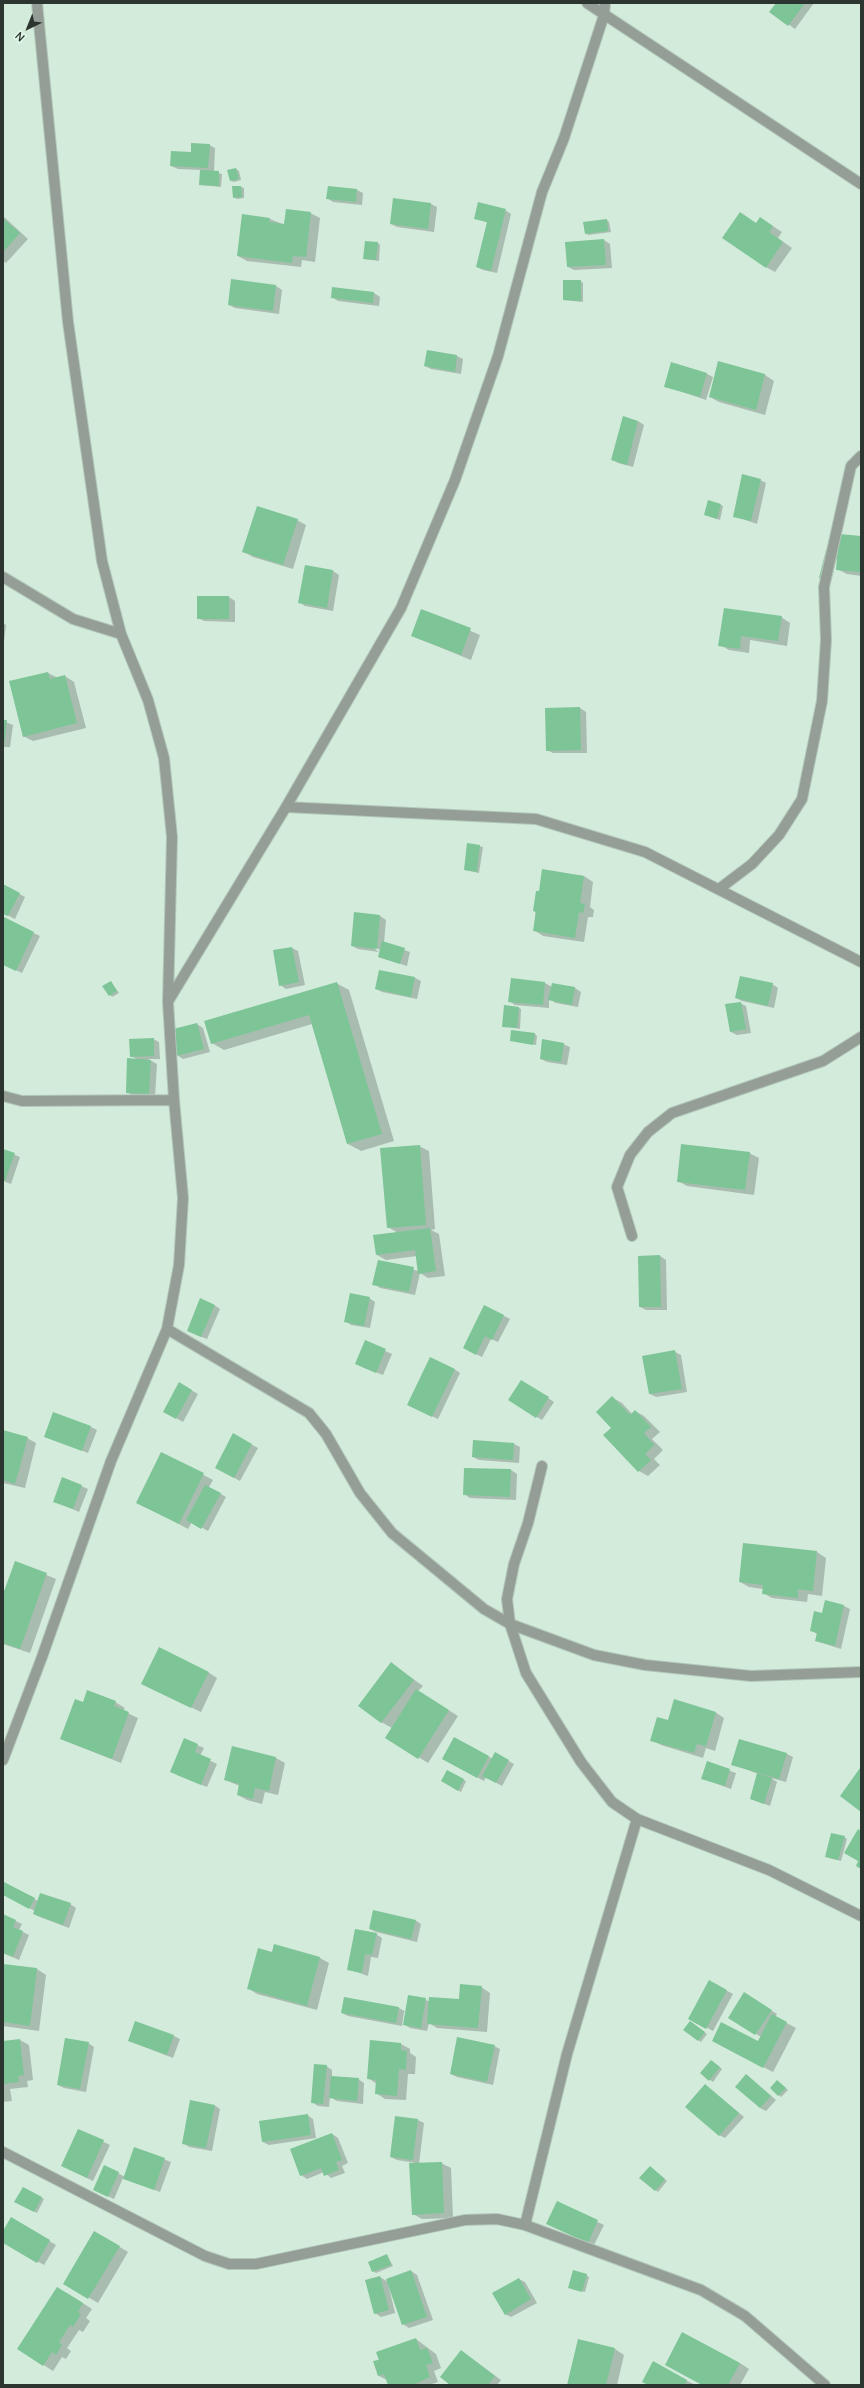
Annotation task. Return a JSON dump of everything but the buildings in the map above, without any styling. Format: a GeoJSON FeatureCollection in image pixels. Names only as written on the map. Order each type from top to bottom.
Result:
{"type":"FeatureCollection","features":[{"type":"Feature","properties":{"kind":"street"},"geometry":{"type":"LineString","coordinates":[[3,1760],[42,1657],[111,1460],[167,1329],[179,1265],[183,1198],[174,1100],[168,1002],[172,837],[164,758],[148,700],[121,634],[102,561],[84,449],[68,322],[37,3]]}},
{"type":"Feature","properties":{"kind":"street"},"geometry":{"type":"LineString","coordinates":[[587,3],[861,184]]}},
{"type":"Feature","properties":{"kind":"street"},"geometry":{"type":"LineString","coordinates":[[168,1002],[286,807],[401,608],[455,480],[498,356],[542,192],[564,138],[604,15],[605,3]]}},
{"type":"Feature","properties":{"kind":"street"},"geometry":{"type":"LineString","coordinates":[[719,889],[752,864],[779,835],[802,799],[822,701],[826,640],[824,587],[851,466],[861,456]]}},
{"type":"Feature","properties":{"kind":"street"},"geometry":{"type":"LineString","coordinates":[[3,577],[73,619],[121,634]]}},
{"type":"Feature","properties":{"kind":"street"},"geometry":{"type":"LineString","coordinates":[[286,807],[536,819],[645,852],[861,962]]}},
{"type":"Feature","properties":{"kind":"street"},"geometry":{"type":"LineString","coordinates":[[632,1236],[617,1187],[630,1155],[648,1132],[672,1113],[823,1061],[861,1037]]}},
{"type":"Feature","properties":{"kind":"street"},"geometry":{"type":"LineString","coordinates":[[3,1096],[22,1101],[174,1100]]}},
{"type":"Feature","properties":{"kind":"street"},"geometry":{"type":"LineString","coordinates":[[167,1329],[309,1413],[326,1434],[360,1493],[392,1532],[484,1609],[510,1624],[594,1655],[645,1665],[751,1676],[861,1672]]}},
{"type":"Feature","properties":{"kind":"street"},"geometry":{"type":"LineString","coordinates":[[542,1466],[528,1523],[514,1564],[507,1599],[510,1624],[526,1673],[581,1762],[612,1802],[637,1819],[768,1870],[861,1916]]}},
{"type":"Feature","properties":{"kind":"street"},"geometry":{"type":"LineString","coordinates":[[525,2225],[567,2054],[637,1819]]}},
{"type":"Feature","properties":{"kind":"street"},"geometry":{"type":"LineString","coordinates":[[3,2152],[204,2256],[229,2264],[256,2264],[464,2220],[497,2218],[525,2225],[701,2290],[745,2316],[825,2385]]}}]}
